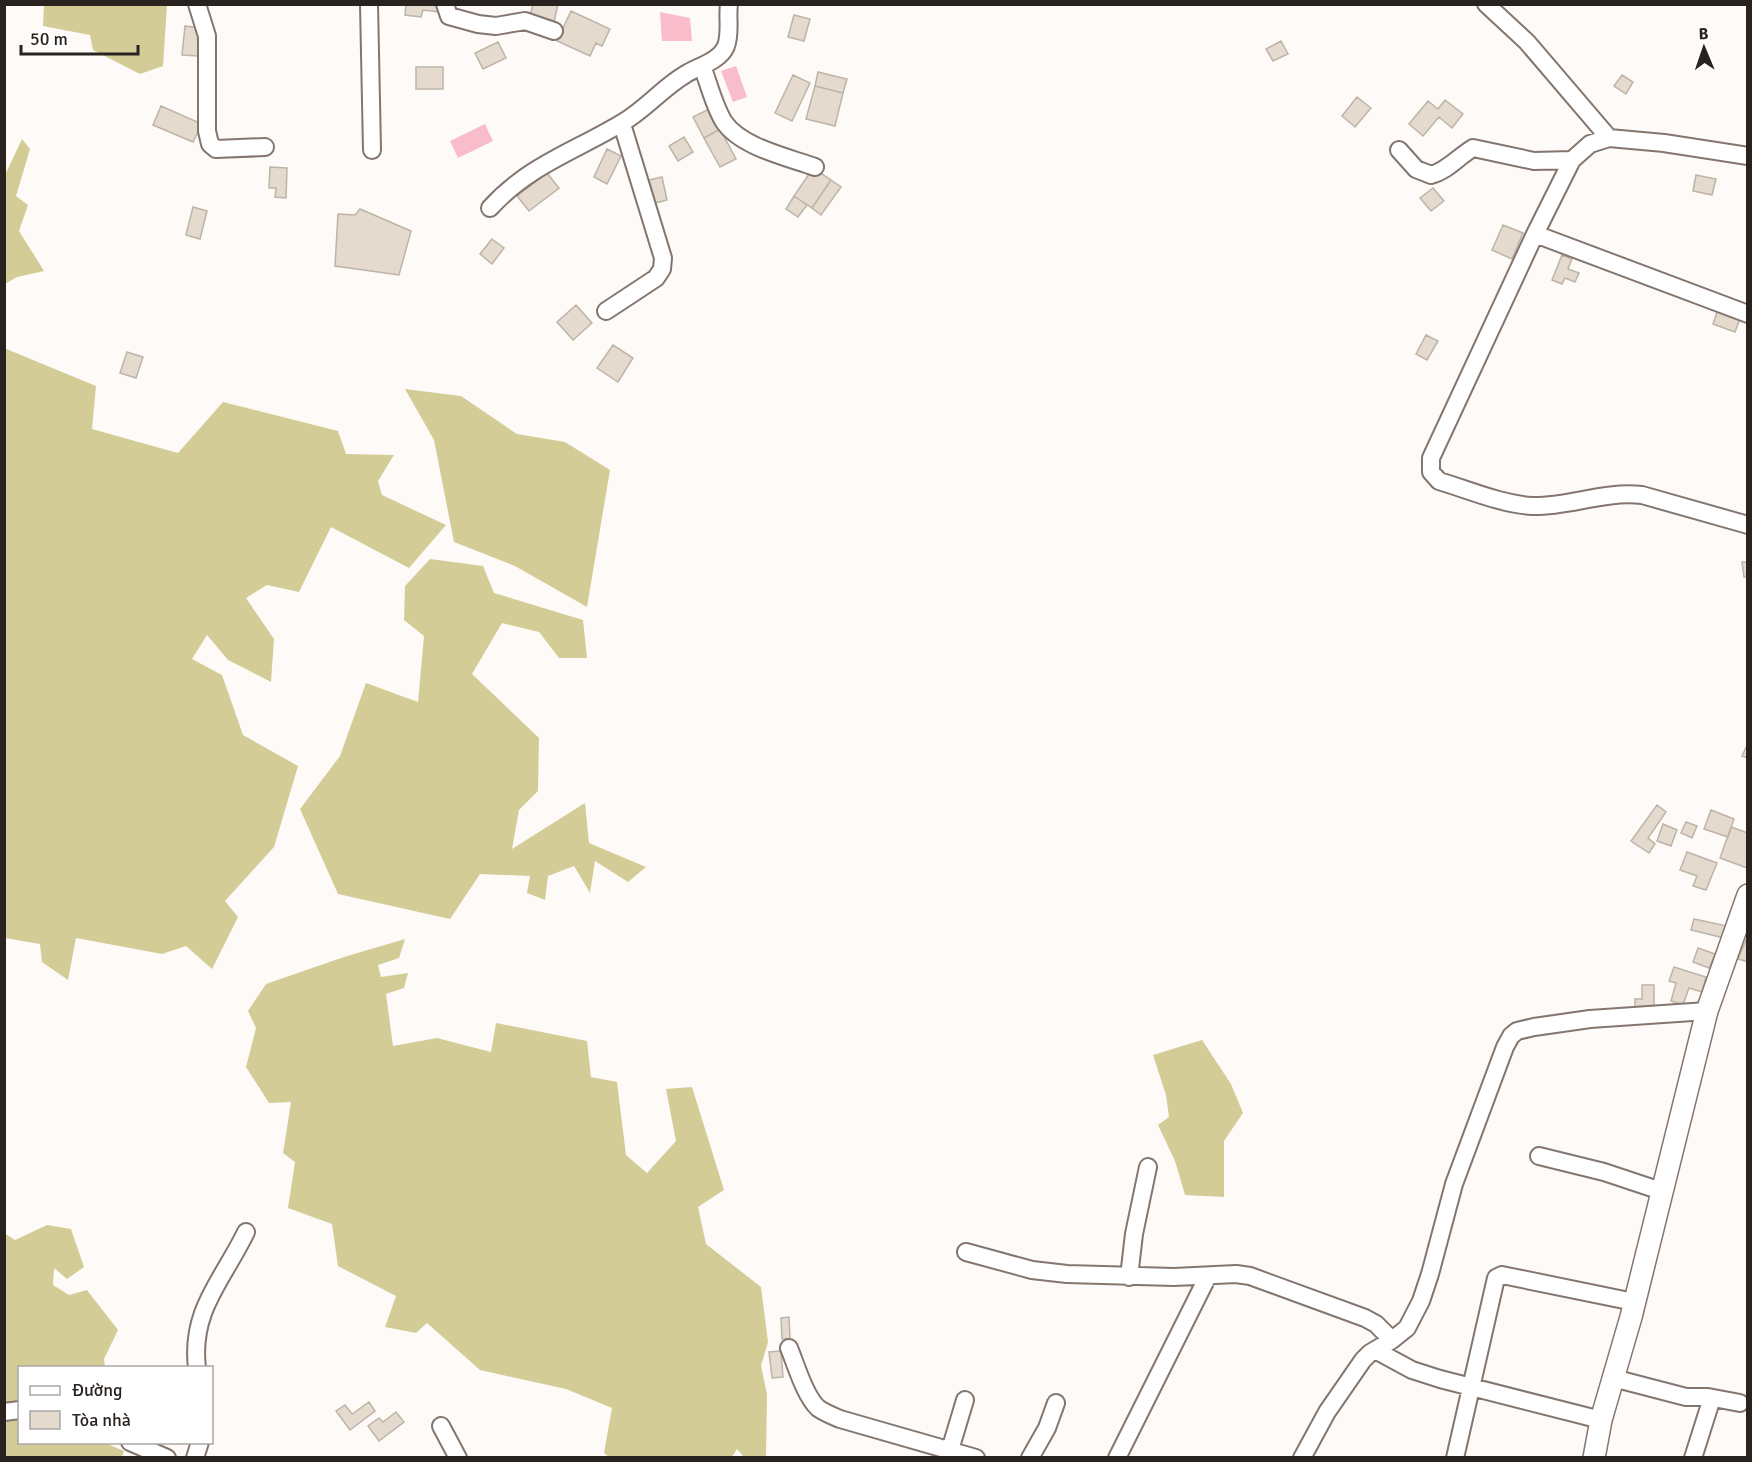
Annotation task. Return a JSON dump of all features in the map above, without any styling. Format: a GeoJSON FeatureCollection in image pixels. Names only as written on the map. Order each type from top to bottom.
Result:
{"type":"FeatureCollection","features":[{"type":"Feature","properties":{"kind":"street"},"geometry":{"type":"LineString","coordinates":[[197,4],[207,36],[207,131],[210,144],[216,148],[265,147]]}},
{"type":"Feature","properties":{"kind":"street"},"geometry":{"type":"LineString","coordinates":[[369,4],[372,150]]}},
{"type":"Feature","properties":{"kind":"street"},"geometry":{"type":"LineString","coordinates":[[445,4],[449,16],[478,24],[496,26],[525,21],[554,31]]}},
{"type":"Feature","properties":{"kind":"street"},"geometry":{"type":"LineString","coordinates":[[490,208],[506,190],[530,172],[622,124],[672,83],[715,59],[726,47],[729,4]]}},
{"type":"Feature","properties":{"kind":"street"},"geometry":{"type":"LineString","coordinates":[[1486,4],[1527,42],[1609,138]]}},
{"type":"Feature","properties":{"kind":"street"},"geometry":{"type":"LineString","coordinates":[[702,66],[719,112],[729,129],[758,147],[815,167]]}},
{"type":"Feature","properties":{"kind":"street"},"geometry":{"type":"LineString","coordinates":[[606,311],[656,278],[662,269],[663,258],[622,124]]}},
{"type":"Feature","properties":{"kind":"street"},"geometry":{"type":"LineString","coordinates":[[1748,156],[1664,143],[1609,138],[1590,144],[1572,160],[1534,234],[1431,458],[1431,472],[1439,481],[1516,504],[1534,506],[1624,494],[1642,495],[1748,525]]}},
{"type":"Feature","properties":{"kind":"street"},"geometry":{"type":"LineString","coordinates":[[1399,150],[1416,169],[1431,175],[1442,172],[1461,155],[1473,148],[1534,161],[1572,160]]}},
{"type":"Feature","properties":{"kind":"street"},"geometry":{"type":"LineString","coordinates":[[1534,234],[1748,314]]}},
{"type":"Feature","properties":{"kind":"street"},"geometry":{"type":"LineString","coordinates":[[1594,1458],[1601,1420],[1634,1302],[1707,1011],[1748,895]]}},
{"type":"Feature","properties":{"kind":"street"},"geometry":{"type":"LineString","coordinates":[[1302,1458],[1344,1385],[1363,1360],[1407,1328],[1421,1301],[1454,1184],[1511,1036],[1534,1026],[1590,1019],[1707,1011]]}},
{"type":"Feature","properties":{"kind":"street"},"geometry":{"type":"LineString","coordinates":[[1539,1156],[1604,1172],[1661,1191]]}},
{"type":"Feature","properties":{"kind":"street"},"geometry":{"type":"LineString","coordinates":[[1129,1277],[1134,1234],[1148,1167]]}},
{"type":"Feature","properties":{"kind":"street"},"geometry":{"type":"LineString","coordinates":[[197,1366],[196,1334],[203,1309],[246,1232]]}},
{"type":"Feature","properties":{"kind":"street"},"geometry":{"type":"LineString","coordinates":[[966,1252],[1032,1270],[1067,1274],[1129,1277],[1250,1276],[1365,1318],[1376,1324],[1392,1340]]}},
{"type":"Feature","properties":{"kind":"street"},"geometry":{"type":"LineString","coordinates":[[1117,1458],[1208,1276]]}},
{"type":"Feature","properties":{"kind":"street"},"geometry":{"type":"LineString","coordinates":[[1455,1458],[1495,1281],[1499,1276],[1634,1302]]}},
{"type":"Feature","properties":{"kind":"street"},"geometry":{"type":"LineString","coordinates":[[789,1348],[807,1391],[816,1406],[824,1412],[840,1419],[976,1458]]}},
{"type":"Feature","properties":{"kind":"street"},"geometry":{"type":"LineString","coordinates":[[1375,1350],[1412,1370],[1472,1388],[1601,1420]]}},
{"type":"Feature","properties":{"kind":"street"},"geometry":{"type":"LineString","coordinates":[[1613,1378],[1686,1396],[1740,1403]]}},
{"type":"Feature","properties":{"kind":"street"},"geometry":{"type":"LineString","coordinates":[[1693,1458],[1712,1398]]}},
{"type":"Feature","properties":{"kind":"street"},"geometry":{"type":"LineString","coordinates":[[950,1450],[965,1400]]}},
{"type":"Feature","properties":{"kind":"street"},"geometry":{"type":"LineString","coordinates":[[1030,1458],[1047,1428],[1056,1403]]}},
{"type":"Feature","properties":{"kind":"street"},"geometry":{"type":"LineString","coordinates":[[441,1426],[458,1458]]}},
{"type":"Feature","properties":{"kind":"street"},"geometry":{"type":"LineString","coordinates":[[132,1444],[167,1458]]}},
{"type":"Feature","properties":{"kind":"shaded area"},"geometry":{"type":"Polygon","coordinates":[[[44,5],[167,5],[163,66],[140,74],[93,50],[90,35],[43,26],[44,5]]]}},
{"type":"Feature","properties":{"kind":"shaded area"},"geometry":{"type":"Polygon","coordinates":[[[660,12],[690,18],[692,41],[662,41],[660,12]]]}},
{"type":"Feature","properties":{"kind":"shaded area"},"geometry":{"type":"Polygon","coordinates":[[[736,66],[747,97],[733,102],[721,71],[736,66]]]}},
{"type":"Feature","properties":{"kind":"shaded area"},"geometry":{"type":"Polygon","coordinates":[[[485,124],[493,141],[458,158],[450,141],[485,124]]]}},
{"type":"Feature","properties":{"kind":"shaded area"},"geometry":{"type":"Polygon","coordinates":[[[22,139],[30,149],[16,196],[28,205],[19,231],[44,271],[17,277],[5,284],[5,175],[22,139]]]}},
{"type":"Feature","properties":{"kind":"shaded area"},"geometry":{"type":"Polygon","coordinates":[[[4,348],[96,386],[92,429],[178,453],[223,402],[338,431],[346,454],[394,455],[378,481],[382,495],[446,525],[409,568],[331,527],[299,592],[267,585],[246,598],[274,639],[271,682],[228,660],[207,635],[192,659],[222,675],[243,735],[298,766],[274,847],[225,901],[238,917],[212,969],[186,946],[162,954],[76,938],[68,980],[42,962],[40,944],[5,938],[4,348]]]}},
{"type":"Feature","properties":{"kind":"shaded area"},"geometry":{"type":"Polygon","coordinates":[[[405,389],[461,396],[517,434],[565,442],[610,470],[587,607],[515,566],[454,542],[434,440],[405,389]]]}},
{"type":"Feature","properties":{"kind":"shaded area"},"geometry":{"type":"Polygon","coordinates":[[[430,559],[483,566],[494,593],[583,620],[587,658],[559,658],[539,632],[502,623],[472,674],[539,738],[538,791],[519,810],[512,849],[585,803],[589,843],[646,867],[628,882],[595,861],[590,893],[574,866],[548,876],[545,900],[527,893],[530,876],[480,874],[450,919],[338,894],[300,809],[340,756],[366,683],[418,702],[424,636],[404,620],[405,586],[430,559]]]}},
{"type":"Feature","properties":{"kind":"shaded area"},"geometry":{"type":"Polygon","coordinates":[[[405,939],[399,958],[378,965],[381,977],[408,973],[404,988],[386,994],[393,1046],[437,1038],[491,1052],[496,1023],[587,1041],[591,1077],[617,1082],[626,1155],[647,1173],[676,1141],[666,1089],[692,1087],[724,1190],[698,1207],[706,1244],[761,1287],[768,1342],[761,1366],[767,1394],[766,1457],[744,1457],[737,1449],[732,1457],[609,1457],[604,1453],[612,1408],[566,1389],[480,1370],[427,1323],[416,1333],[385,1327],[396,1296],[338,1266],[332,1224],[288,1208],[295,1162],[283,1153],[291,1102],[269,1103],[246,1067],[256,1028],[248,1011],[266,984],[405,939]]]}},
{"type":"Feature","properties":{"kind":"shaded area"},"geometry":{"type":"Polygon","coordinates":[[[1202,1040],[1231,1084],[1243,1113],[1224,1141],[1224,1197],[1185,1195],[1175,1161],[1158,1125],[1169,1117],[1166,1095],[1153,1055],[1202,1040]]]}},
{"type":"Feature","properties":{"kind":"shaded area"},"geometry":{"type":"Polygon","coordinates":[[[47,1225],[71,1229],[84,1267],[67,1279],[54,1268],[53,1285],[69,1295],[87,1290],[118,1330],[104,1359],[105,1366],[18,1366],[18,1402],[5,1403],[4,1233],[15,1240],[47,1225]]]}},
{"type":"Feature","properties":{"kind":"shaded area"},"geometry":{"type":"Polygon","coordinates":[[[18,1419],[18,1444],[107,1444],[124,1451],[122,1457],[5,1457],[5,1422],[18,1419]]]}},
{"type":"Feature","properties":{"kind":"building"},"geometry":{"type":"Polygon","coordinates":[[[406,4],[439,4],[438,12],[423,10],[421,17],[405,15],[406,4]]]}},
{"type":"Feature","properties":{"kind":"building"},"geometry":{"type":"Polygon","coordinates":[[[533,4],[558,4],[554,22],[530,16],[533,4]]]}},
{"type":"Feature","properties":{"kind":"building"},"geometry":{"type":"Polygon","coordinates":[[[571,11],[610,29],[602,46],[596,43],[590,56],[557,41],[571,11]]]}},
{"type":"Feature","properties":{"kind":"building"},"geometry":{"type":"Polygon","coordinates":[[[794,15],[810,19],[804,41],[788,37],[794,15]]]}},
{"type":"Feature","properties":{"kind":"building"},"geometry":{"type":"Polygon","coordinates":[[[185,26],[201,28],[198,56],[182,55],[185,26]]]}},
{"type":"Feature","properties":{"kind":"building"},"geometry":{"type":"Polygon","coordinates":[[[1281,41],[1288,54],[1273,61],[1266,49],[1281,41]]]}},
{"type":"Feature","properties":{"kind":"building"},"geometry":{"type":"Polygon","coordinates":[[[498,42],[506,58],[483,69],[475,53],[498,42]]]}},
{"type":"Feature","properties":{"kind":"building"},"geometry":{"type":"Polygon","coordinates":[[[416,67],[443,67],[443,89],[416,89],[416,67]]]}},
{"type":"Feature","properties":{"kind":"building"},"geometry":{"type":"Polygon","coordinates":[[[818,72],[847,79],[843,93],[815,86],[818,72]]]}},
{"type":"Feature","properties":{"kind":"building"},"geometry":{"type":"Polygon","coordinates":[[[793,75],[810,83],[792,121],[775,113],[793,75]]]}},
{"type":"Feature","properties":{"kind":"building"},"geometry":{"type":"Polygon","coordinates":[[[1622,75],[1633,82],[1626,94],[1614,86],[1622,75]]]}},
{"type":"Feature","properties":{"kind":"building"},"geometry":{"type":"Polygon","coordinates":[[[815,86],[843,93],[835,126],[806,119],[815,86]]]}},
{"type":"Feature","properties":{"kind":"building"},"geometry":{"type":"Polygon","coordinates":[[[1357,97],[1371,108],[1355,127],[1342,116],[1357,97]]]}},
{"type":"Feature","properties":{"kind":"building"},"geometry":{"type":"Polygon","coordinates":[[[1445,100],[1463,114],[1452,128],[1439,117],[1423,136],[1409,124],[1428,101],[1438,109],[1445,100]]]}},
{"type":"Feature","properties":{"kind":"building"},"geometry":{"type":"Polygon","coordinates":[[[161,106],[202,124],[193,142],[153,125],[161,106]]]}},
{"type":"Feature","properties":{"kind":"building"},"geometry":{"type":"Polygon","coordinates":[[[713,107],[724,127],[704,138],[693,117],[713,107]]]}},
{"type":"Feature","properties":{"kind":"building"},"geometry":{"type":"Polygon","coordinates":[[[720,129],[736,159],[720,167],[704,138],[720,129]]]}},
{"type":"Feature","properties":{"kind":"building"},"geometry":{"type":"Polygon","coordinates":[[[684,137],[693,152],[678,161],[669,146],[684,137]]]}},
{"type":"Feature","properties":{"kind":"building"},"geometry":{"type":"Polygon","coordinates":[[[607,149],[621,156],[607,184],[594,177],[607,149]]]}},
{"type":"Feature","properties":{"kind":"building"},"geometry":{"type":"Polygon","coordinates":[[[270,167],[287,168],[286,198],[275,197],[276,188],[269,188],[270,167]]]}},
{"type":"Feature","properties":{"kind":"building"},"geometry":{"type":"Polygon","coordinates":[[[813,168],[831,180],[812,208],[794,196],[813,168]]]}},
{"type":"Feature","properties":{"kind":"building"},"geometry":{"type":"Polygon","coordinates":[[[547,173],[559,188],[529,211],[517,196],[547,173]]]}},
{"type":"Feature","properties":{"kind":"building"},"geometry":{"type":"Polygon","coordinates":[[[1696,175],[1716,179],[1712,195],[1693,191],[1696,175]]]}},
{"type":"Feature","properties":{"kind":"building"},"geometry":{"type":"Polygon","coordinates":[[[662,177],[667,200],[655,203],[649,180],[662,177]]]}},
{"type":"Feature","properties":{"kind":"building"},"geometry":{"type":"Polygon","coordinates":[[[831,180],[841,187],[821,215],[812,208],[831,180]]]}},
{"type":"Feature","properties":{"kind":"building"},"geometry":{"type":"Polygon","coordinates":[[[1433,188],[1444,201],[1431,211],[1420,198],[1433,188]]]}},
{"type":"Feature","properties":{"kind":"building"},"geometry":{"type":"Polygon","coordinates":[[[794,196],[807,205],[798,217],[786,209],[794,196]]]}},
{"type":"Feature","properties":{"kind":"building"},"geometry":{"type":"Polygon","coordinates":[[[193,207],[207,211],[200,239],[186,235],[193,207]]]}},
{"type":"Feature","properties":{"kind":"building"},"geometry":{"type":"Polygon","coordinates":[[[360,209],[411,231],[399,275],[335,266],[338,214],[355,215],[360,209]]]}},
{"type":"Feature","properties":{"kind":"building"},"geometry":{"type":"Polygon","coordinates":[[[1503,225],[1523,233],[1512,259],[1492,250],[1503,225]]]}},
{"type":"Feature","properties":{"kind":"building"},"geometry":{"type":"Polygon","coordinates":[[[492,239],[504,248],[492,264],[480,254],[492,239]]]}},
{"type":"Feature","properties":{"kind":"building"},"geometry":{"type":"Polygon","coordinates":[[[1562,255],[1572,259],[1568,269],[1579,273],[1575,282],[1565,278],[1562,284],[1552,280],[1562,255]]]}},
{"type":"Feature","properties":{"kind":"building"},"geometry":{"type":"Polygon","coordinates":[[[576,305],[592,323],[573,340],[557,322],[576,305]]]}},
{"type":"Feature","properties":{"kind":"building"},"geometry":{"type":"Polygon","coordinates":[[[1717,312],[1740,319],[1735,332],[1713,324],[1717,312]]]}},
{"type":"Feature","properties":{"kind":"building"},"geometry":{"type":"Polygon","coordinates":[[[1426,335],[1438,341],[1427,360],[1416,354],[1426,335]]]}},
{"type":"Feature","properties":{"kind":"building"},"geometry":{"type":"Polygon","coordinates":[[[613,345],[633,358],[618,382],[597,368],[613,345]]]}},
{"type":"Feature","properties":{"kind":"building"},"geometry":{"type":"Polygon","coordinates":[[[127,352],[143,357],[136,378],[120,373],[127,352]]]}},
{"type":"Feature","properties":{"kind":"building"},"geometry":{"type":"Polygon","coordinates":[[[1742,562],[1748,562],[1748,577],[1744,577],[1742,562]]]}},
{"type":"Feature","properties":{"kind":"building"},"geometry":{"type":"Polygon","coordinates":[[[1748,743],[1748,758],[1742,756],[1748,743]]]}},
{"type":"Feature","properties":{"kind":"building"},"geometry":{"type":"Polygon","coordinates":[[[1657,805],[1666,812],[1648,838],[1655,844],[1649,853],[1631,841],[1657,805]]]}},
{"type":"Feature","properties":{"kind":"building"},"geometry":{"type":"Polygon","coordinates":[[[1711,810],[1734,819],[1728,837],[1704,829],[1711,810]]]}},
{"type":"Feature","properties":{"kind":"building"},"geometry":{"type":"Polygon","coordinates":[[[1686,822],[1697,826],[1692,838],[1681,833],[1686,822]]]}},
{"type":"Feature","properties":{"kind":"building"},"geometry":{"type":"Polygon","coordinates":[[[1663,824],[1677,830],[1671,846],[1657,841],[1663,824]]]}},
{"type":"Feature","properties":{"kind":"building"},"geometry":{"type":"Polygon","coordinates":[[[1731,827],[1748,833],[1747,868],[1720,858],[1731,827]]]}},
{"type":"Feature","properties":{"kind":"building"},"geometry":{"type":"Polygon","coordinates":[[[1687,852],[1717,863],[1706,890],[1693,886],[1697,876],[1680,870],[1687,852]]]}},
{"type":"Feature","properties":{"kind":"building"},"geometry":{"type":"Polygon","coordinates":[[[1694,919],[1727,926],[1724,938],[1691,930],[1694,919]]]}},
{"type":"Feature","properties":{"kind":"building"},"geometry":{"type":"Polygon","coordinates":[[[1748,935],[1748,962],[1738,959],[1748,935]]]}},
{"type":"Feature","properties":{"kind":"building"},"geometry":{"type":"Polygon","coordinates":[[[1698,948],[1715,954],[1709,968],[1693,962],[1698,948]]]}},
{"type":"Feature","properties":{"kind":"building"},"geometry":{"type":"Polygon","coordinates":[[[1674,967],[1706,977],[1702,992],[1689,988],[1683,1005],[1671,1001],[1676,983],[1669,981],[1674,967]]]}},
{"type":"Feature","properties":{"kind":"building"},"geometry":{"type":"Polygon","coordinates":[[[1642,985],[1654,985],[1654,1009],[1635,1009],[1635,999],[1642,999],[1642,985]]]}},
{"type":"Feature","properties":{"kind":"building"},"geometry":{"type":"Polygon","coordinates":[[[789,1317],[790,1339],[782,1339],[781,1318],[789,1317]]]}},
{"type":"Feature","properties":{"kind":"building"},"geometry":{"type":"Polygon","coordinates":[[[781,1351],[783,1377],[772,1378],[769,1352],[781,1351]]]}},
{"type":"Feature","properties":{"kind":"building"},"geometry":{"type":"Polygon","coordinates":[[[369,1402],[375,1411],[350,1430],[336,1411],[345,1405],[352,1414],[369,1402]]]}},
{"type":"Feature","properties":{"kind":"building"},"geometry":{"type":"Polygon","coordinates":[[[396,1412],[404,1422],[379,1441],[368,1426],[379,1418],[383,1422],[396,1412]]]}}]}
